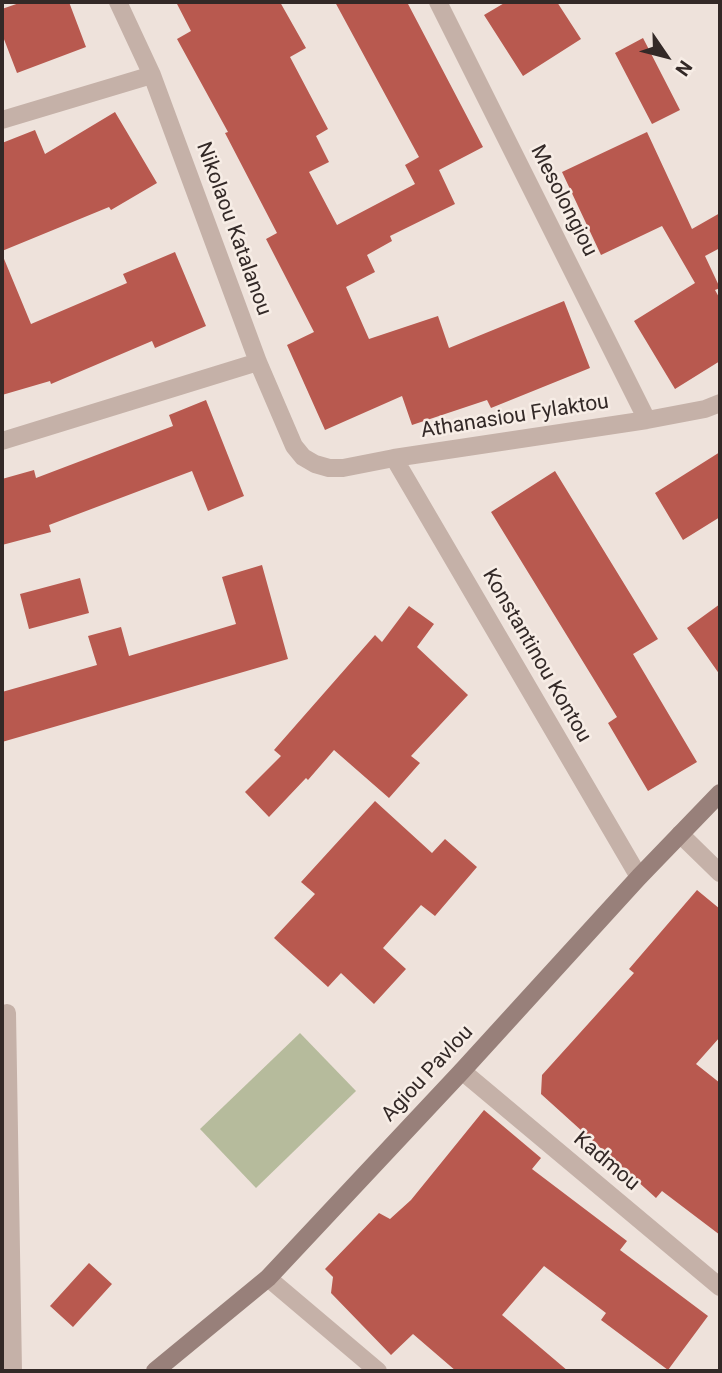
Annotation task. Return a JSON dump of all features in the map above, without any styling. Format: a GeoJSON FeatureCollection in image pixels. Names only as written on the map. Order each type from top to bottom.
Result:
{"type":"FeatureCollection","features":[{"type":"Feature","properties":{"kind":"main road","name":"Agiou Pavlou"},"geometry":{"type":"LineString","coordinates":[[155,1371],[268,1278],[720,793]]}},
{"type":"Feature","properties":{"kind":"street","name":"Nikolaou Katalanou"},"geometry":{"type":"LineString","coordinates":[[118,2],[152,75],[258,362],[294,446],[303,457],[316,464]]}},
{"type":"Feature","properties":{"kind":"street","name":"Mesolongiou"},"geometry":{"type":"LineString","coordinates":[[438,2],[647,420]]}},
{"type":"Feature","properties":{"kind":"street"},"geometry":{"type":"LineString","coordinates":[[2,120],[152,75]]}},
{"type":"Feature","properties":{"kind":"street"},"geometry":{"type":"LineString","coordinates":[[2,441],[258,362]]}},
{"type":"Feature","properties":{"kind":"street","name":"Athanasiou Fylaktou"},"geometry":{"type":"LineString","coordinates":[[316,464],[343,468],[647,420],[705,409],[720,403]]}},
{"type":"Feature","properties":{"kind":"street","name":"Konstantinou Kontou"},"geometry":{"type":"LineString","coordinates":[[394,458],[639,877]]}},
{"type":"Feature","properties":{"kind":"street"},"geometry":{"type":"LineString","coordinates":[[680,834],[720,873]]}},
{"type":"Feature","properties":{"kind":"street"},"geometry":{"type":"LineString","coordinates":[[7,1013],[9,1367]]}},
{"type":"Feature","properties":{"kind":"street","name":"Kadmou"},"geometry":{"type":"LineString","coordinates":[[462,1071],[720,1287]]}},
{"type":"Feature","properties":{"kind":"street"},"geometry":{"type":"LineString","coordinates":[[268,1278],[378,1371]]}},
{"type":"Feature","properties":{"kind":"green space"},"geometry":{"type":"Polygon","coordinates":[[[300,1033],[356,1091],[256,1188],[200,1129],[300,1033]]]}},
{"type":"Feature","properties":{"kind":"building"},"geometry":{"type":"Polygon","coordinates":[[[22,2],[69,2],[86,47],[17,73],[2,34],[2,9],[22,2]]]}},
{"type":"Feature","properties":{"kind":"building"},"geometry":{"type":"Polygon","coordinates":[[[176,2],[280,2],[306,48],[290,57],[328,129],[316,136],[329,162],[309,172],[337,225],[415,184],[405,165],[419,157],[335,2],[407,2],[483,147],[439,170],[455,204],[390,236],[392,241],[367,255],[375,272],[346,287],[369,339],[438,316],[449,348],[564,301],[590,368],[491,408],[487,400],[412,425],[402,396],[325,430],[287,345],[314,332],[266,239],[277,233],[225,133],[228,132],[177,39],[191,31],[176,2]]]}},
{"type":"Feature","properties":{"kind":"building"},"geometry":{"type":"Polygon","coordinates":[[[506,2],[557,2],[581,39],[523,76],[484,15],[506,2]]]}},
{"type":"Feature","properties":{"kind":"building"},"geometry":{"type":"Polygon","coordinates":[[[643,38],[680,110],[652,124],[615,53],[643,38]]]}},
{"type":"Feature","properties":{"kind":"building"},"geometry":{"type":"Polygon","coordinates":[[[115,112],[157,183],[111,210],[109,207],[2,251],[2,143],[35,130],[45,154],[115,112]]]}},
{"type":"Feature","properties":{"kind":"building"},"geometry":{"type":"Polygon","coordinates":[[[647,132],[692,229],[720,213],[720,248],[705,256],[720,288],[715,290],[720,299],[720,361],[675,389],[634,321],[695,283],[662,226],[601,255],[562,172],[647,132]]]}},
{"type":"Feature","properties":{"kind":"building"},"geometry":{"type":"Polygon","coordinates":[[[175,252],[206,326],[155,348],[152,341],[51,384],[50,381],[2,395],[2,254],[31,324],[127,283],[123,274],[175,252]]]}},
{"type":"Feature","properties":{"kind":"building"},"geometry":{"type":"Polygon","coordinates":[[[206,400],[244,496],[208,511],[192,471],[49,525],[51,532],[2,545],[2,479],[34,470],[36,478],[173,426],[169,415],[206,400]]]}},
{"type":"Feature","properties":{"kind":"building"},"geometry":{"type":"Polygon","coordinates":[[[720,452],[720,517],[683,540],[655,493],[720,452]]]}},
{"type":"Feature","properties":{"kind":"building"},"geometry":{"type":"Polygon","coordinates":[[[555,471],[658,639],[633,654],[697,762],[648,791],[608,723],[617,717],[491,512],[555,471]]]}},
{"type":"Feature","properties":{"kind":"building"},"geometry":{"type":"Polygon","coordinates":[[[262,565],[288,659],[2,742],[2,692],[97,665],[88,636],[121,627],[129,656],[236,624],[222,577],[262,565]]]}},
{"type":"Feature","properties":{"kind":"building"},"geometry":{"type":"Polygon","coordinates":[[[80,578],[89,613],[29,629],[20,594],[80,578]]]}},
{"type":"Feature","properties":{"kind":"building"},"geometry":{"type":"Polygon","coordinates":[[[720,604],[720,675],[687,628],[720,604]]]}},
{"type":"Feature","properties":{"kind":"building"},"geometry":{"type":"Polygon","coordinates":[[[409,606],[434,624],[417,647],[468,695],[411,756],[420,763],[389,798],[334,750],[308,780],[306,778],[269,817],[245,792],[281,756],[274,750],[375,635],[382,642],[409,606]]]}},
{"type":"Feature","properties":{"kind":"building"},"geometry":{"type":"Polygon","coordinates":[[[375,801],[432,853],[445,839],[477,867],[435,916],[421,905],[383,948],[406,969],[374,1004],[341,973],[328,987],[274,938],[315,894],[301,882],[375,801]]]}},
{"type":"Feature","properties":{"kind":"building"},"geometry":{"type":"Polygon","coordinates":[[[697,890],[720,909],[720,1037],[696,1064],[720,1083],[720,1235],[662,1191],[656,1198],[541,1094],[542,1075],[634,973],[629,969],[697,890]]]}},
{"type":"Feature","properties":{"kind":"building"},"geometry":{"type":"Polygon","coordinates":[[[484,1110],[541,1158],[532,1169],[627,1241],[620,1250],[708,1316],[668,1370],[601,1320],[606,1313],[544,1266],[502,1315],[568,1371],[456,1371],[413,1334],[391,1355],[331,1293],[333,1277],[325,1269],[379,1213],[390,1219],[411,1200],[484,1110]]]}},
{"type":"Feature","properties":{"kind":"building"},"geometry":{"type":"Polygon","coordinates":[[[89,1263],[112,1284],[73,1327],[50,1306],[89,1263]]]}}]}
